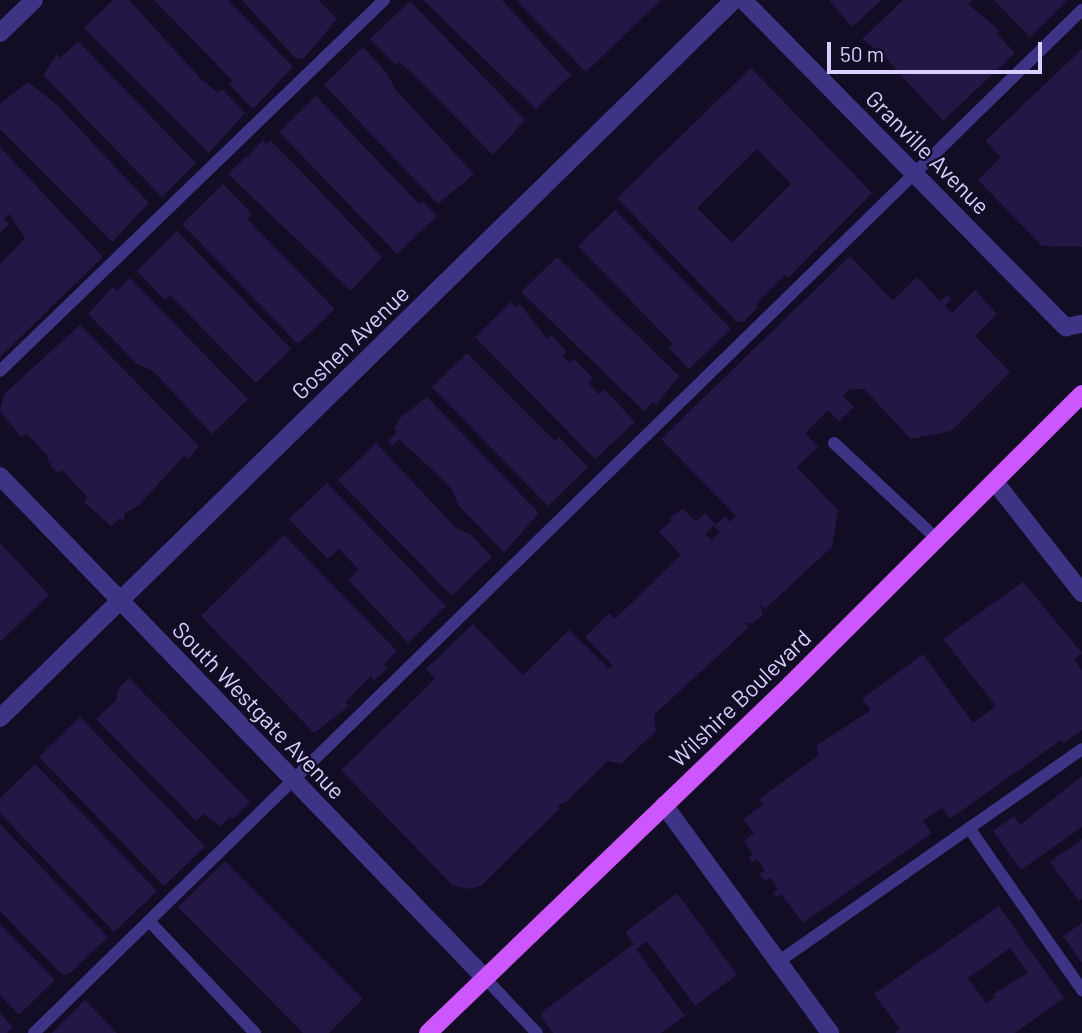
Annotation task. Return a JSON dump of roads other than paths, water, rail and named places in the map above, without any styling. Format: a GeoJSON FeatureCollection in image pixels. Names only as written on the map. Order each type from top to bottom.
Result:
{"type":"FeatureCollection","features":[{"type":"Feature","properties":{"kind":"main road","name":"Wilshire Boulevard"},"geometry":{"type":"LineString","coordinates":[[428,1033],[937,539],[1082,394]]}},
{"type":"Feature","properties":{"kind":"street"},"geometry":{"type":"LineString","coordinates":[[0,33],[34,0]]}},
{"type":"Feature","properties":{"kind":"street","name":"Goshen Avenue"},"geometry":{"type":"LineString","coordinates":[[0,718],[734,0]]}},
{"type":"Feature","properties":{"kind":"street","name":"Granville Avenue"},"geometry":{"type":"LineString","coordinates":[[743,0],[1066,327],[1082,324]]}},
{"type":"Feature","properties":{"kind":"street","name":"South Westgate Avenue"},"geometry":{"type":"LineString","coordinates":[[0,476],[484,977]]}},
{"type":"Feature","properties":{"kind":"street"},"geometry":{"type":"LineString","coordinates":[[995,482],[1082,593]]}},
{"type":"Feature","properties":{"kind":"street"},"geometry":{"type":"LineString","coordinates":[[664,805],[778,962],[823,1031]]}},
{"type":"Feature","properties":{"kind":"lane"},"geometry":{"type":"LineString","coordinates":[[0,371],[384,0]]}},
{"type":"Feature","properties":{"kind":"lane"},"geometry":{"type":"LineString","coordinates":[[34,1033],[1082,10]]}},
{"type":"Feature","properties":{"kind":"lane"},"geometry":{"type":"LineString","coordinates":[[834,443],[937,539]]}},
{"type":"Feature","properties":{"kind":"lane"},"geometry":{"type":"LineString","coordinates":[[778,962],[1082,749]]}},
{"type":"Feature","properties":{"kind":"lane"},"geometry":{"type":"LineString","coordinates":[[969,828],[1082,990]]}},
{"type":"Feature","properties":{"kind":"lane"},"geometry":{"type":"LineString","coordinates":[[150,922],[255,1033]]}},
{"type":"Feature","properties":{"kind":"lane"},"geometry":{"type":"LineString","coordinates":[[484,977],[537,1033]]}}]}
